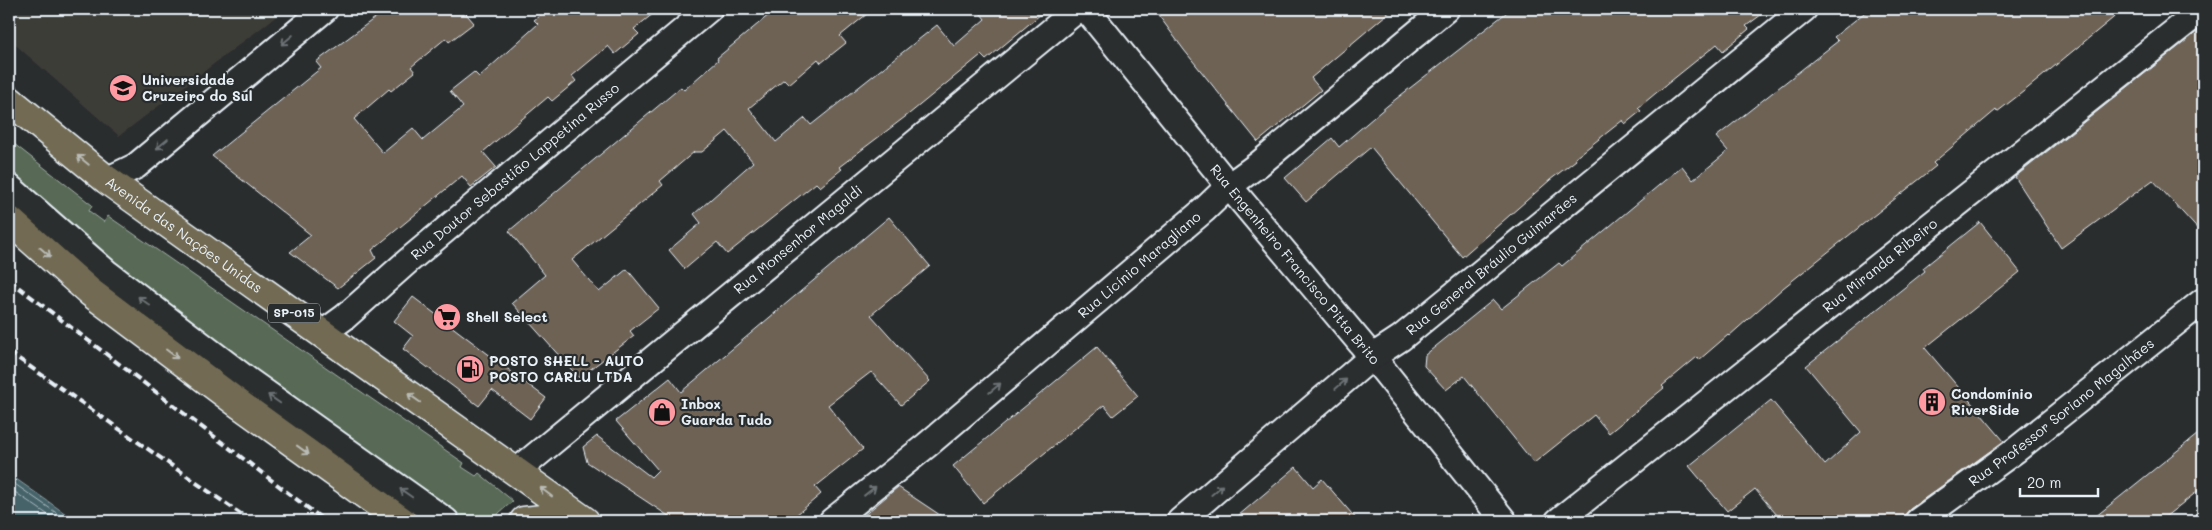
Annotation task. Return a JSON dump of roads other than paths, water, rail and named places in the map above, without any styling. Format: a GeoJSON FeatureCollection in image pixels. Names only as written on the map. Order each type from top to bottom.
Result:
{"type":"FeatureCollection","features":[{"type":"Feature","properties":{"kind":"highway","name":"Avenida das Nações Unidas"},"geometry":{"type":"LineString","coordinates":[[9,100],[108,180],[585,521]]}},
{"type":"Feature","properties":{"kind":"highway"},"geometry":{"type":"LineString","coordinates":[[9,220],[90,292],[235,401],[402,521]]}},
{"type":"Feature","properties":{"kind":"highway"},"geometry":{"type":"LineString","coordinates":[[524,521],[552,518],[562,521]]}},
{"type":"Feature","properties":{"kind":"street"},"geometry":{"type":"LineString","coordinates":[[108,180],[136,166],[325,9]]}},
{"type":"Feature","properties":{"kind":"street","name":"Rua Doutor Sebastião Lappetina Russo"},"geometry":{"type":"LineString","coordinates":[[322,333],[345,317],[408,261],[709,9]]}},
{"type":"Feature","properties":{"kind":"street","name":"Rua Monsenhor Magaldi"},"geometry":{"type":"LineString","coordinates":[[517,471],[1078,9]]}},
{"type":"Feature","properties":{"kind":"street","name":"Rua Engenheiro Francisco Pitta Brito"},"geometry":{"type":"LineString","coordinates":[[1086,9],[1228,186],[1372,357],[1504,521]]}},
{"type":"Feature","properties":{"kind":"street","name":"Rua Licínio Maragliano"},"geometry":{"type":"LineString","coordinates":[[832,521],[927,445],[1204,210],[1228,186],[1259,164],[1446,9]]}},
{"type":"Feature","properties":{"kind":"street","name":"Rua General Bráulio Guimarães"},"geometry":{"type":"LineString","coordinates":[[1180,521],[1372,357],[1408,332],[1804,9]]}},
{"type":"Feature","properties":{"kind":"street","name":"Rua Miranda Ribeiro"},"geometry":{"type":"LineString","coordinates":[[1558,521],[2203,9]]}},
{"type":"Feature","properties":{"kind":"street"},"geometry":{"type":"LineString","coordinates":[[9,187],[106,272],[146,303],[249,381],[446,521]]}},
{"type":"Feature","properties":{"kind":"street","name":"Rua Professor Soriano Magalhães"},"geometry":{"type":"LineString","coordinates":[[1918,521],[2016,450],[2203,301]]}},
{"type":"Feature","properties":{"kind":"water"},"geometry":{"type":"Polygon","coordinates":[[[9,474],[76,521],[9,521],[9,474]]]}},
{"type":"Feature","properties":{"kind":"railway"},"geometry":{"type":"LineString","coordinates":[[9,280],[325,521]]}},
{"type":"Feature","properties":{"kind":"railway"},"geometry":{"type":"LineString","coordinates":[[9,352],[251,521]]}},
{"type":"Feature","properties":{"kind":"place","name":"Universidade Cruzeiro do Sul"},"geometry":{"type":"Point","coordinates":[123,88]}},
{"type":"Feature","properties":{"kind":"place","name":"Shell Select"},"geometry":{"type":"Point","coordinates":[447,317]}},
{"type":"Feature","properties":{"kind":"place","name":"POSTO SHELL - AUTO POSTO CARLU LTDA"},"geometry":{"type":"Point","coordinates":[470,369]}},
{"type":"Feature","properties":{"kind":"place","name":"Condomínio RiverSide"},"geometry":{"type":"Point","coordinates":[1932,402]}},
{"type":"Feature","properties":{"kind":"place","name":"Inbox Guarda Tudo"},"geometry":{"type":"Point","coordinates":[662,412]}}]}
